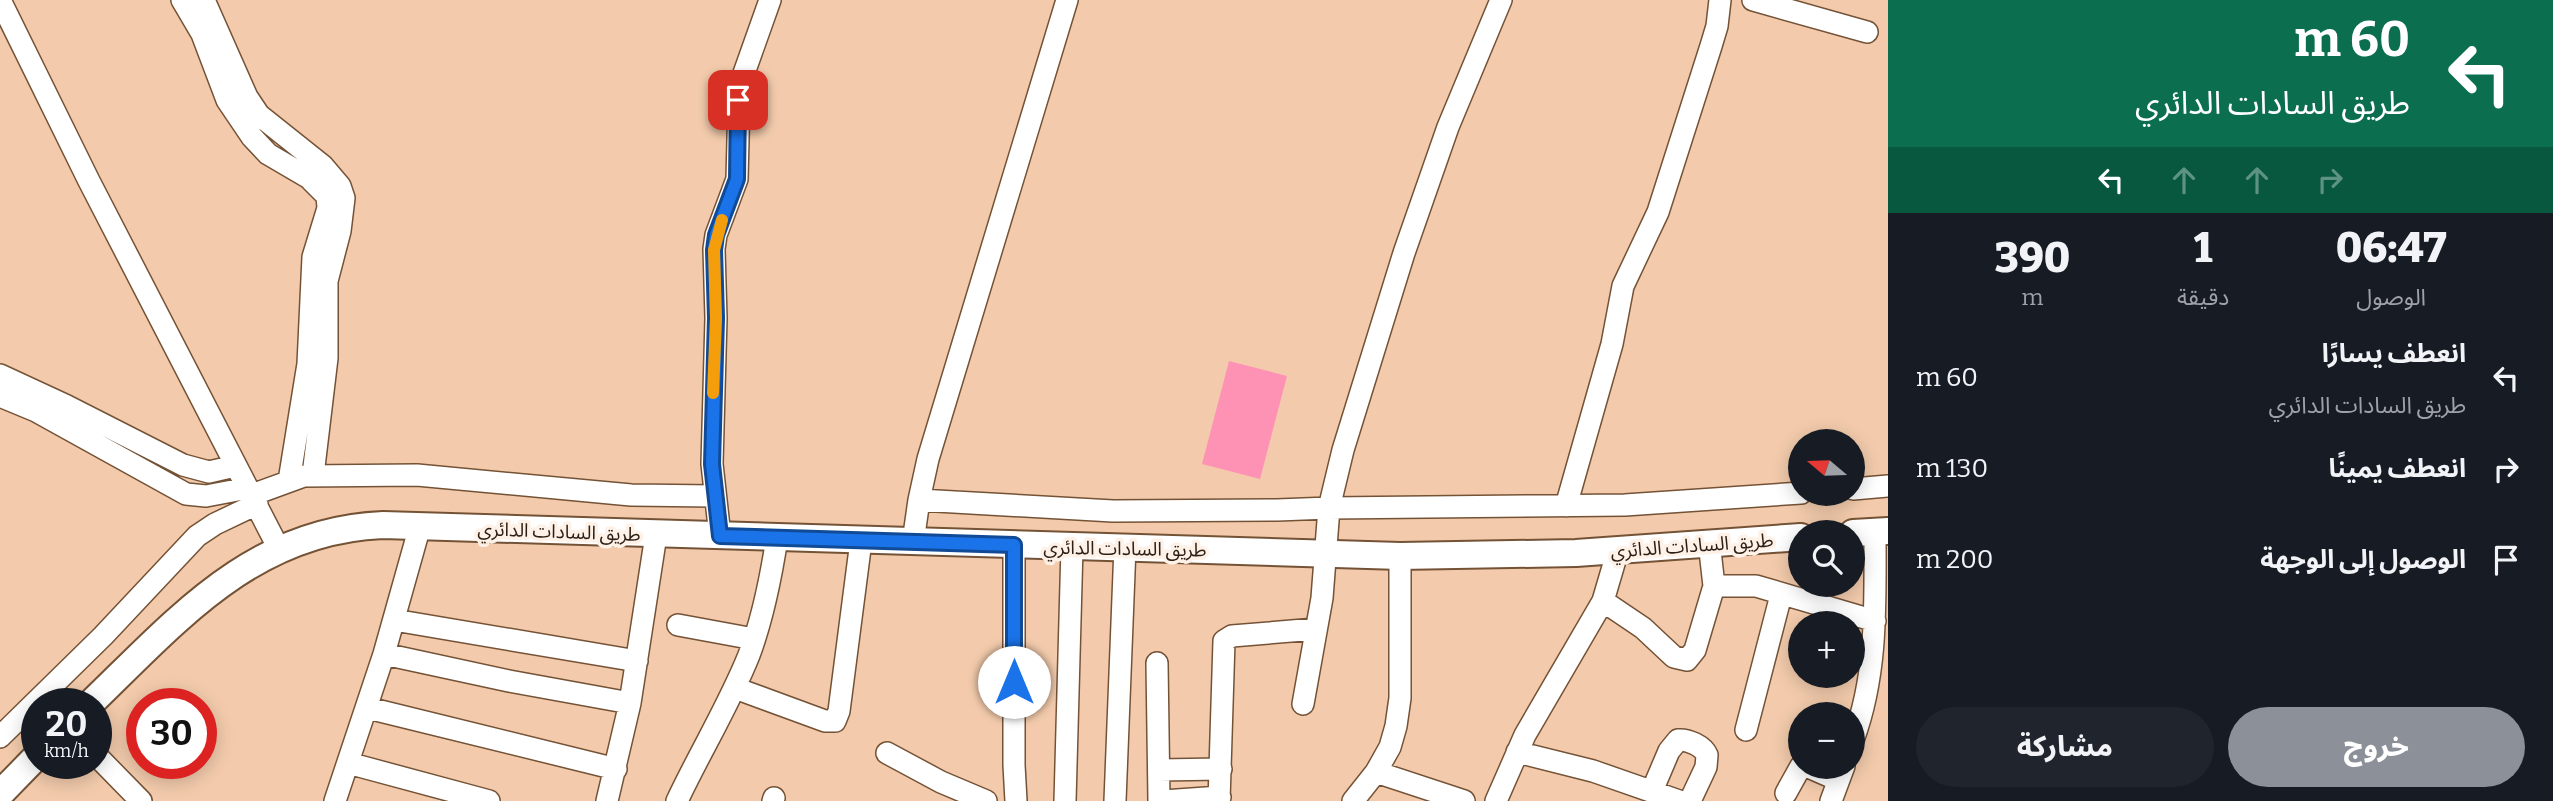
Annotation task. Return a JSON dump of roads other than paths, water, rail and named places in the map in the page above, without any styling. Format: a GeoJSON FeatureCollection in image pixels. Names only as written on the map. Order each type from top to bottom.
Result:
{"type":"FeatureCollection","features":[{"type":"Feature","properties":{"kind":"main road","name":"طريق السادات الدائري"},"geometry":{"type":"LineString","coordinates":[[106,688],[181,615],[243,569],[279,549],[316,534],[356,526],[1400,556],[1492,556],[1788,538]]}},
{"type":"Feature","properties":{"kind":"main road"},"geometry":{"type":"LineString","coordinates":[[0,794],[21,772]]}},
{"type":"Feature","properties":{"kind":"street"},"geometry":{"type":"LineString","coordinates":[[0,0],[89,181],[279,549]]}},
{"type":"Feature","properties":{"kind":"street"},"geometry":{"type":"LineString","coordinates":[[182,0],[202,34],[259,115],[323,166],[340,186],[344,198],[340,231],[327,281],[327,358],[313,475]]}},
{"type":"Feature","properties":{"kind":"street"},"geometry":{"type":"LineString","coordinates":[[204,0],[224,65],[232,109],[261,147],[278,161],[309,178],[327,196],[328,208],[313,257],[308,365],[289,481]]}},
{"type":"Feature","properties":{"kind":"street"},"geometry":{"type":"LineString","coordinates":[[720,536],[714,496],[711,432],[716,318],[714,250],[716,235],[737,179],[738,100],[743,76],[770,0]]}},
{"type":"Feature","properties":{"kind":"street"},"geometry":{"type":"LineString","coordinates":[[913,542],[919,500],[950,386],[1067,0]]}},
{"type":"Feature","properties":{"kind":"street"},"geometry":{"type":"LineString","coordinates":[[1303,704],[1327,553],[1329,508],[1343,450],[1404,253],[1448,127],[1501,0]]}},
{"type":"Feature","properties":{"kind":"street"},"geometry":{"type":"LineString","coordinates":[[1566,506],[1612,344],[1623,286],[1662,200],[1717,26],[1720,0]]}},
{"type":"Feature","properties":{"kind":"street"},"geometry":{"type":"LineString","coordinates":[[1753,0],[1867,32]]}},
{"type":"Feature","properties":{"kind":"street"},"geometry":{"type":"LineString","coordinates":[[0,375],[183,465],[209,471],[235,466]]}},
{"type":"Feature","properties":{"kind":"street"},"geometry":{"type":"LineString","coordinates":[[0,396],[36,411],[186,494],[252,495]]}},
{"type":"Feature","properties":{"kind":"street"},"geometry":{"type":"LineString","coordinates":[[0,737],[103,636],[197,536],[252,495],[289,481],[313,475],[424,476],[596,493],[714,496]]}},
{"type":"Feature","properties":{"kind":"street"},"geometry":{"type":"LineString","coordinates":[[1866,488],[1888,486]]}},
{"type":"Feature","properties":{"kind":"street"},"geometry":{"type":"LineString","coordinates":[[919,500],[1113,511],[1689,503],[1788,494]]}},
{"type":"Feature","properties":{"kind":"street"},"geometry":{"type":"LineString","coordinates":[[335,801],[368,709],[420,526]]}},
{"type":"Feature","properties":{"kind":"street"},"geometry":{"type":"LineString","coordinates":[[1865,703],[1875,621],[1872,532]]}},
{"type":"Feature","properties":{"kind":"street"},"geometry":{"type":"LineString","coordinates":[[607,801],[630,703],[656,535]]}},
{"type":"Feature","properties":{"kind":"street"},"geometry":{"type":"LineString","coordinates":[[677,801],[735,688],[754,639],[777,538]]}},
{"type":"Feature","properties":{"kind":"street"},"geometry":{"type":"LineString","coordinates":[[735,688],[825,721],[835,721],[839,711],[861,541]]}},
{"type":"Feature","properties":{"kind":"street"},"geometry":{"type":"LineString","coordinates":[[1603,601],[1643,628],[1674,657],[1687,660],[1695,650],[1714,586],[1709,542]]}},
{"type":"Feature","properties":{"kind":"street"},"geometry":{"type":"LineString","coordinates":[[1014,545],[1016,801]]}},
{"type":"Feature","properties":{"kind":"street"},"geometry":{"type":"LineString","coordinates":[[1065,801],[1072,547]]}},
{"type":"Feature","properties":{"kind":"street"},"geometry":{"type":"LineString","coordinates":[[1115,801],[1125,547]]}},
{"type":"Feature","properties":{"kind":"street"},"geometry":{"type":"LineString","coordinates":[[1496,801],[1525,735],[1603,601],[1618,550]]}},
{"type":"Feature","properties":{"kind":"street"},"geometry":{"type":"LineString","coordinates":[[1353,801],[1377,772],[1391,747],[1396,726],[1400,698],[1400,556]]}},
{"type":"Feature","properties":{"kind":"street"},"geometry":{"type":"LineString","coordinates":[[1714,586],[1747,584],[1875,621]]}},
{"type":"Feature","properties":{"kind":"street"},"geometry":{"type":"LineString","coordinates":[[1746,730],[1781,595]]}},
{"type":"Feature","properties":{"kind":"street"},"geometry":{"type":"LineString","coordinates":[[394,620],[637,661]]}},
{"type":"Feature","properties":{"kind":"street"},"geometry":{"type":"LineString","coordinates":[[678,625],[754,639]]}},
{"type":"Feature","properties":{"kind":"street"},"geometry":{"type":"LineString","coordinates":[[1157,663],[1161,801],[1219,799],[1224,640],[1232,636],[1316,629]]}},
{"type":"Feature","properties":{"kind":"street"},"geometry":{"type":"LineString","coordinates":[[384,654],[630,703]]}},
{"type":"Feature","properties":{"kind":"street"},"geometry":{"type":"LineString","coordinates":[[368,709],[616,769]]}},
{"type":"Feature","properties":{"kind":"street"},"geometry":{"type":"LineString","coordinates":[[1652,791],[1669,751],[1678,740],[1683,740],[1702,748],[1707,755],[1706,766],[1690,801]]}},
{"type":"Feature","properties":{"kind":"street"},"geometry":{"type":"LineString","coordinates":[[1517,752],[1593,771],[1678,801]]}},
{"type":"Feature","properties":{"kind":"street"},"geometry":{"type":"LineString","coordinates":[[887,753],[941,782],[986,801]]}},
{"type":"Feature","properties":{"kind":"street"},"geometry":{"type":"LineString","coordinates":[[348,762],[489,801]]}},
{"type":"Feature","properties":{"kind":"street"},"geometry":{"type":"LineString","coordinates":[[1159,770],[1221,769]]}},
{"type":"Feature","properties":{"kind":"street"},"geometry":{"type":"LineString","coordinates":[[112,771],[141,801]]}},
{"type":"Feature","properties":{"kind":"street"},"geometry":{"type":"LineString","coordinates":[[1377,772],[1464,801]]}},
{"type":"Feature","properties":{"kind":"street"},"geometry":{"type":"LineString","coordinates":[[1786,793],[1794,779]]}},
{"type":"Feature","properties":{"kind":"street"},"geometry":{"type":"LineString","coordinates":[[1831,801],[1839,779]]}}]}
